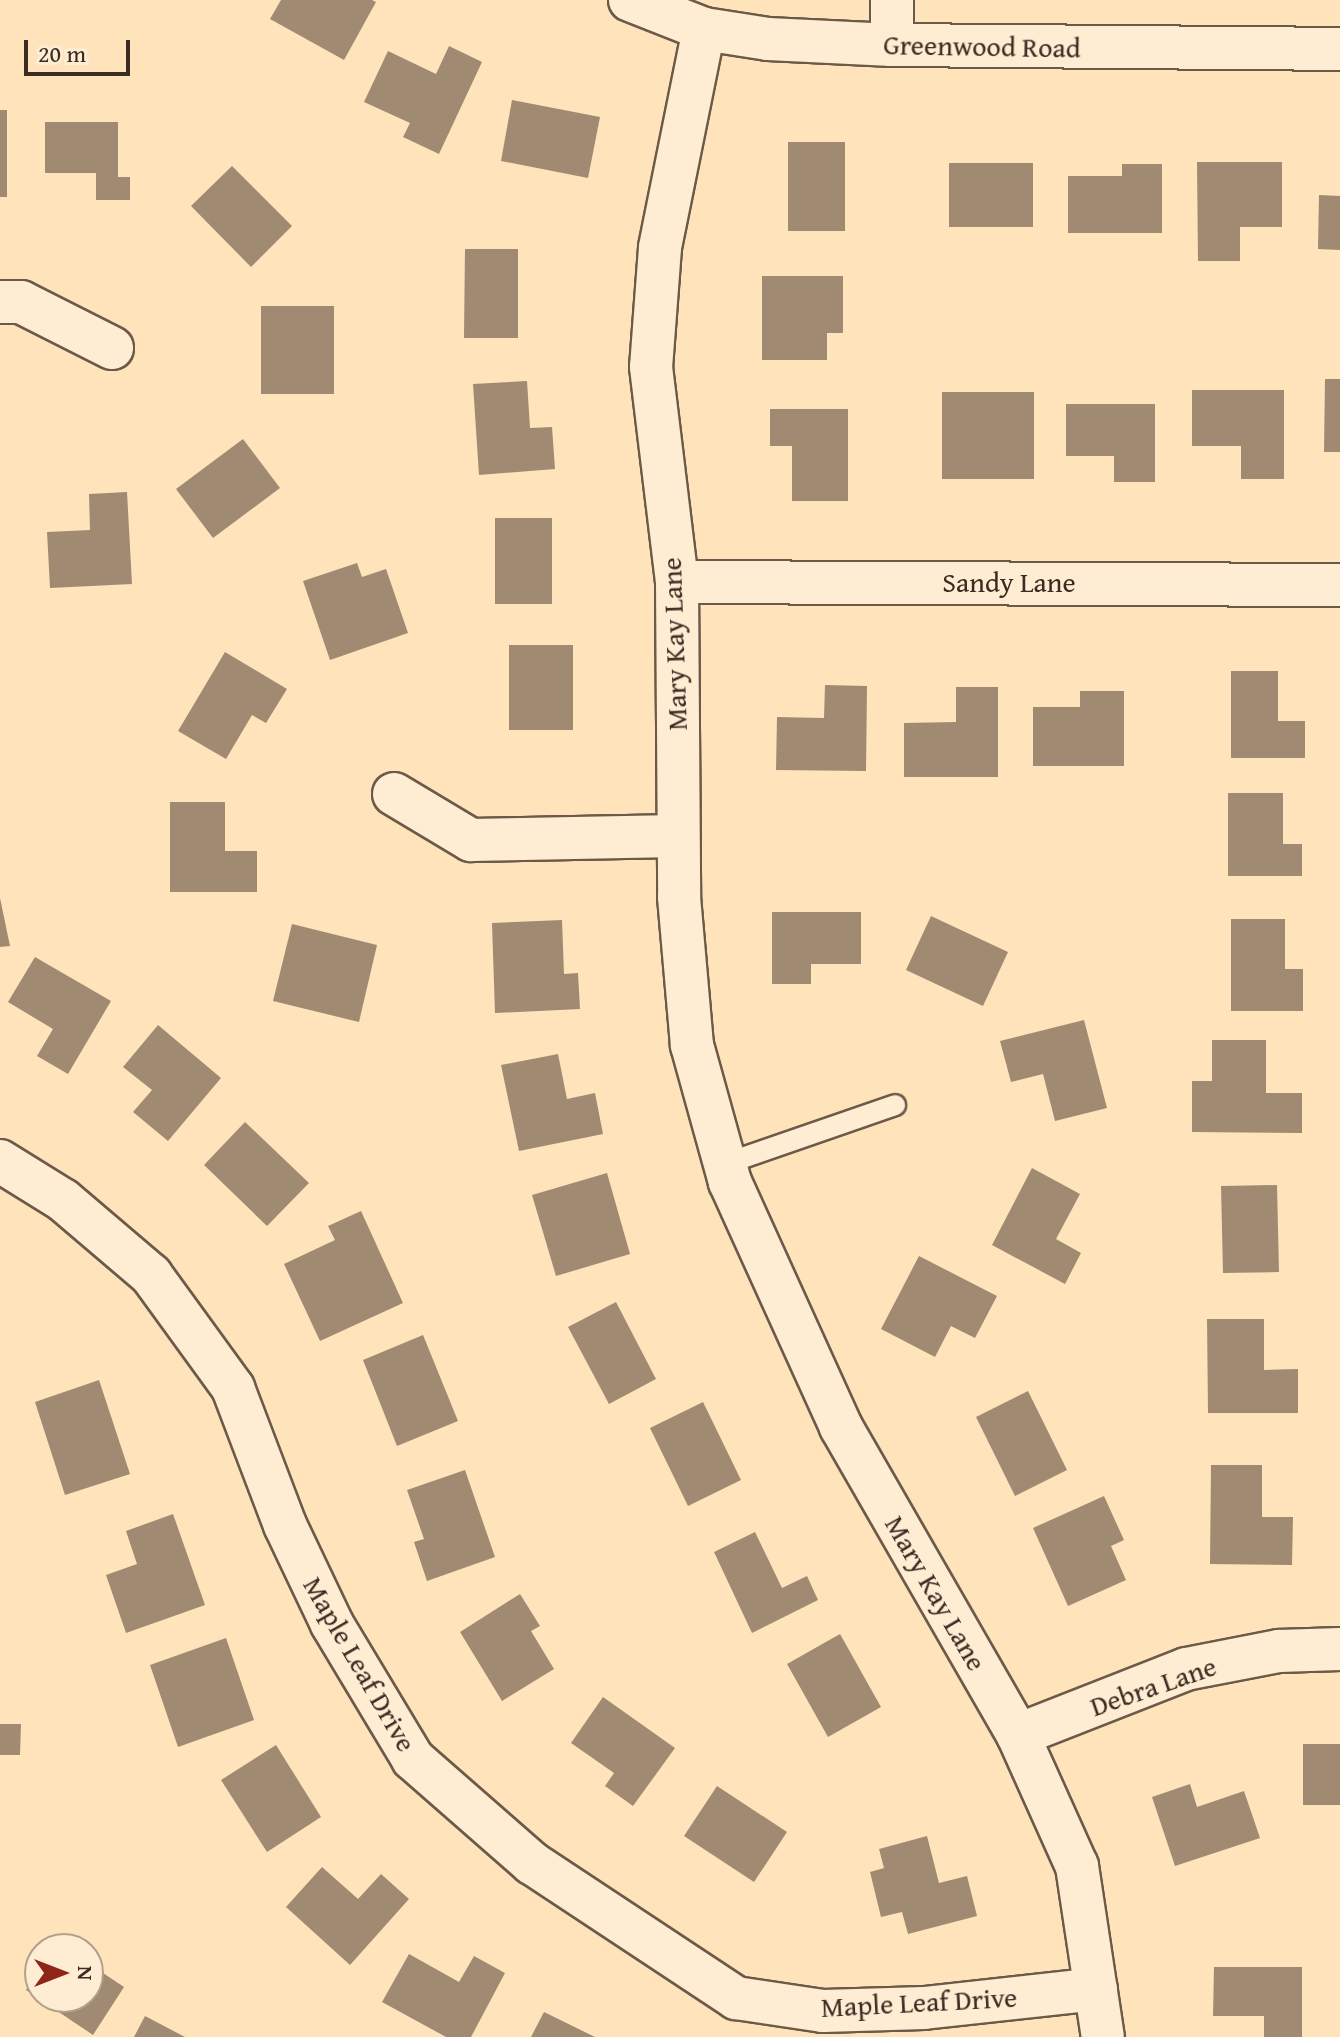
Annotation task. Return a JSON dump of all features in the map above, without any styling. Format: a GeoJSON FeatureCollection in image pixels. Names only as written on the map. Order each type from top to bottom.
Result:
{"type":"FeatureCollection","features":[{"type":"Feature","properties":{"kind":"street","name":"Greenwood Road"},"geometry":{"type":"LineString","coordinates":[[630,0],[704,29],[768,39],[892,45],[1340,49]]}},
{"type":"Feature","properties":{"kind":"street"},"geometry":{"type":"LineString","coordinates":[[892,0],[892,45]]}},
{"type":"Feature","properties":{"kind":"street","name":"Mary Kay Lane"},"geometry":{"type":"LineString","coordinates":[[704,29],[660,248],[651,367],[677,582],[677,836],[692,1045],[725,1164],[841,1427],[1018,1735],[1077,1866],[1103,2037]]}},
{"type":"Feature","properties":{"kind":"street"},"geometry":{"type":"LineString","coordinates":[[0,302],[21,302],[112,348]]}},
{"type":"Feature","properties":{"kind":"street","name":"Sandy Lane"},"geometry":{"type":"LineString","coordinates":[[677,582],[1340,585]]}},
{"type":"Feature","properties":{"kind":"street"},"geometry":{"type":"LineString","coordinates":[[394,794],[471,840],[677,836]]}},
{"type":"Feature","properties":{"kind":"street","name":"Maple Leaf Drive"},"geometry":{"type":"LineString","coordinates":[[0,1161],[63,1200],[151,1275],[233,1388],[285,1525],[332,1624],[413,1759],[532,1863],[736,1998],[823,2011],[924,2008],[1096,1989]]}},
{"type":"Feature","properties":{"kind":"street","name":"Debra Lane"},"geometry":{"type":"LineString","coordinates":[[1018,1735],[1186,1669],[1279,1651],[1340,1649]]}},
{"type":"Feature","properties":{"kind":"lane"},"geometry":{"type":"LineString","coordinates":[[725,1164],[895,1105]]}},
{"type":"Feature","properties":{"kind":"building"},"geometry":{"type":"Polygon","coordinates":[[[281,0],[376,2],[344,60],[270,19],[281,0]]]}},
{"type":"Feature","properties":{"kind":"building"},"geometry":{"type":"Polygon","coordinates":[[[449,46],[482,62],[439,154],[403,137],[410,123],[364,102],[388,51],[436,74],[449,46]]]}},
{"type":"Feature","properties":{"kind":"building"},"geometry":{"type":"Polygon","coordinates":[[[512,100],[600,117],[588,178],[501,161],[512,100]]]}},
{"type":"Feature","properties":{"kind":"building"},"geometry":{"type":"Polygon","coordinates":[[[0,110],[7,110],[7,197],[0,197],[0,110]]]}},
{"type":"Feature","properties":{"kind":"building"},"geometry":{"type":"Polygon","coordinates":[[[45,122],[118,122],[118,177],[130,177],[130,200],[96,200],[96,173],[45,173],[45,122]]]}},
{"type":"Feature","properties":{"kind":"building"},"geometry":{"type":"Polygon","coordinates":[[[788,142],[845,142],[845,231],[788,231],[788,142]]]}},
{"type":"Feature","properties":{"kind":"building"},"geometry":{"type":"Polygon","coordinates":[[[1197,162],[1282,162],[1282,227],[1240,227],[1240,261],[1198,261],[1197,162]]]}},
{"type":"Feature","properties":{"kind":"building"},"geometry":{"type":"Polygon","coordinates":[[[949,163],[1033,163],[1033,227],[949,227],[949,163]]]}},
{"type":"Feature","properties":{"kind":"building"},"geometry":{"type":"Polygon","coordinates":[[[1122,164],[1162,164],[1162,233],[1068,233],[1068,176],[1122,176],[1122,164]]]}},
{"type":"Feature","properties":{"kind":"building"},"geometry":{"type":"Polygon","coordinates":[[[232,166],[292,226],[251,267],[191,206],[232,166]]]}},
{"type":"Feature","properties":{"kind":"building"},"geometry":{"type":"Polygon","coordinates":[[[1319,195],[1340,196],[1340,250],[1318,249],[1319,195]]]}},
{"type":"Feature","properties":{"kind":"building"},"geometry":{"type":"Polygon","coordinates":[[[465,249],[518,249],[518,338],[464,338],[465,249]]]}},
{"type":"Feature","properties":{"kind":"building"},"geometry":{"type":"Polygon","coordinates":[[[762,276],[843,276],[843,333],[827,333],[827,360],[762,360],[762,276]]]}},
{"type":"Feature","properties":{"kind":"building"},"geometry":{"type":"Polygon","coordinates":[[[261,306],[334,306],[334,394],[261,394],[261,306]]]}},
{"type":"Feature","properties":{"kind":"building"},"geometry":{"type":"Polygon","coordinates":[[[1325,379],[1340,379],[1340,452],[1324,452],[1325,379]]]}},
{"type":"Feature","properties":{"kind":"building"},"geometry":{"type":"Polygon","coordinates":[[[527,381],[530,428],[552,427],[555,469],[479,475],[473,384],[527,381]]]}},
{"type":"Feature","properties":{"kind":"building"},"geometry":{"type":"Polygon","coordinates":[[[1192,390],[1284,390],[1284,479],[1241,479],[1241,446],[1192,446],[1192,390]]]}},
{"type":"Feature","properties":{"kind":"building"},"geometry":{"type":"Polygon","coordinates":[[[942,392],[1034,392],[1034,479],[942,479],[942,392]]]}},
{"type":"Feature","properties":{"kind":"building"},"geometry":{"type":"Polygon","coordinates":[[[1066,404],[1155,404],[1155,482],[1114,482],[1114,456],[1066,456],[1066,404]]]}},
{"type":"Feature","properties":{"kind":"building"},"geometry":{"type":"Polygon","coordinates":[[[770,409],[848,409],[848,501],[792,501],[792,446],[770,446],[770,409]]]}},
{"type":"Feature","properties":{"kind":"building"},"geometry":{"type":"Polygon","coordinates":[[[243,439],[280,488],[213,538],[176,489],[243,439]]]}},
{"type":"Feature","properties":{"kind":"building"},"geometry":{"type":"Polygon","coordinates":[[[127,492],[132,584],[50,588],[47,532],[90,530],[89,494],[127,492]]]}},
{"type":"Feature","properties":{"kind":"building"},"geometry":{"type":"Polygon","coordinates":[[[495,518],[552,518],[552,604],[495,604],[495,518]]]}},
{"type":"Feature","properties":{"kind":"building"},"geometry":{"type":"Polygon","coordinates":[[[357,563],[362,577],[386,569],[408,633],[330,660],[303,581],[357,563]]]}},
{"type":"Feature","properties":{"kind":"building"},"geometry":{"type":"Polygon","coordinates":[[[509,645],[573,645],[573,730],[509,730],[509,645]]]}},
{"type":"Feature","properties":{"kind":"building"},"geometry":{"type":"Polygon","coordinates":[[[225,652],[287,689],[266,723],[252,715],[226,759],[178,731],[225,652]]]}},
{"type":"Feature","properties":{"kind":"building"},"geometry":{"type":"Polygon","coordinates":[[[1231,671],[1278,671],[1278,721],[1305,721],[1305,758],[1231,758],[1231,671]]]}},
{"type":"Feature","properties":{"kind":"building"},"geometry":{"type":"Polygon","coordinates":[[[825,685],[867,686],[866,771],[776,770],[777,717],[824,718],[825,685]]]}},
{"type":"Feature","properties":{"kind":"building"},"geometry":{"type":"Polygon","coordinates":[[[956,687],[998,687],[998,777],[904,777],[904,723],[956,722],[956,687]]]}},
{"type":"Feature","properties":{"kind":"building"},"geometry":{"type":"Polygon","coordinates":[[[1080,691],[1124,691],[1124,766],[1033,766],[1033,707],[1080,707],[1080,691]]]}},
{"type":"Feature","properties":{"kind":"building"},"geometry":{"type":"Polygon","coordinates":[[[1228,793],[1283,793],[1283,844],[1302,844],[1302,876],[1228,876],[1228,793]]]}},
{"type":"Feature","properties":{"kind":"building"},"geometry":{"type":"Polygon","coordinates":[[[170,802],[225,802],[225,851],[257,851],[257,892],[170,892],[170,802]]]}},
{"type":"Feature","properties":{"kind":"building"},"geometry":{"type":"Polygon","coordinates":[[[0,898],[10,946],[0,947],[0,898]]]}},
{"type":"Feature","properties":{"kind":"building"},"geometry":{"type":"Polygon","coordinates":[[[772,912],[861,912],[861,964],[811,964],[811,984],[772,984],[772,912]]]}},
{"type":"Feature","properties":{"kind":"building"},"geometry":{"type":"Polygon","coordinates":[[[931,916],[1008,952],[983,1006],[906,970],[931,916]]]}},
{"type":"Feature","properties":{"kind":"building"},"geometry":{"type":"Polygon","coordinates":[[[1231,919],[1285,919],[1285,969],[1303,969],[1303,1011],[1231,1011],[1231,919]]]}},
{"type":"Feature","properties":{"kind":"building"},"geometry":{"type":"Polygon","coordinates":[[[562,920],[564,974],[578,973],[580,1009],[495,1013],[492,923],[562,920]]]}},
{"type":"Feature","properties":{"kind":"building"},"geometry":{"type":"Polygon","coordinates":[[[292,924],[377,945],[359,1022],[273,1001],[292,924]]]}},
{"type":"Feature","properties":{"kind":"building"},"geometry":{"type":"Polygon","coordinates":[[[35,957],[111,1001],[68,1074],[37,1056],[53,1029],[8,1002],[35,957]]]}},
{"type":"Feature","properties":{"kind":"building"},"geometry":{"type":"Polygon","coordinates":[[[1084,1020],[1107,1108],[1055,1121],[1043,1074],[1011,1082],[1000,1041],[1084,1020]]]}},
{"type":"Feature","properties":{"kind":"building"},"geometry":{"type":"Polygon","coordinates":[[[158,1025],[221,1078],[168,1141],[133,1112],[152,1090],[123,1067],[158,1025]]]}},
{"type":"Feature","properties":{"kind":"building"},"geometry":{"type":"Polygon","coordinates":[[[1212,1040],[1266,1040],[1266,1093],[1302,1093],[1302,1133],[1192,1132],[1192,1081],[1212,1081],[1212,1040]]]}},
{"type":"Feature","properties":{"kind":"building"},"geometry":{"type":"Polygon","coordinates":[[[558,1054],[567,1099],[595,1093],[603,1134],[519,1151],[501,1065],[558,1054]]]}},
{"type":"Feature","properties":{"kind":"building"},"geometry":{"type":"Polygon","coordinates":[[[245,1122],[309,1183],[267,1226],[204,1165],[245,1122]]]}},
{"type":"Feature","properties":{"kind":"building"},"geometry":{"type":"Polygon","coordinates":[[[1032,1168],[1080,1194],[1056,1239],[1081,1253],[1065,1284],[992,1245],[1032,1168]]]}},
{"type":"Feature","properties":{"kind":"building"},"geometry":{"type":"Polygon","coordinates":[[[607,1173],[630,1254],[556,1276],[532,1195],[607,1173]]]}},
{"type":"Feature","properties":{"kind":"building"},"geometry":{"type":"Polygon","coordinates":[[[1277,1185],[1279,1272],[1223,1273],[1221,1186],[1277,1185]]]}},
{"type":"Feature","properties":{"kind":"building"},"geometry":{"type":"Polygon","coordinates":[[[361,1211],[403,1303],[320,1341],[284,1264],[335,1240],[328,1226],[361,1211]]]}},
{"type":"Feature","properties":{"kind":"building"},"geometry":{"type":"Polygon","coordinates":[[[919,1256],[997,1296],[975,1338],[951,1326],[935,1357],[881,1329],[919,1256]]]}},
{"type":"Feature","properties":{"kind":"building"},"geometry":{"type":"Polygon","coordinates":[[[616,1302],[656,1379],[609,1404],[568,1327],[616,1302]]]}},
{"type":"Feature","properties":{"kind":"building"},"geometry":{"type":"Polygon","coordinates":[[[1207,1319],[1264,1319],[1264,1370],[1298,1369],[1298,1413],[1208,1413],[1207,1319]]]}},
{"type":"Feature","properties":{"kind":"building"},"geometry":{"type":"Polygon","coordinates":[[[423,1335],[458,1421],[397,1446],[363,1360],[423,1335]]]}},
{"type":"Feature","properties":{"kind":"building"},"geometry":{"type":"Polygon","coordinates":[[[99,1380],[130,1474],[65,1495],[35,1402],[99,1380]]]}},
{"type":"Feature","properties":{"kind":"building"},"geometry":{"type":"Polygon","coordinates":[[[1028,1391],[1067,1470],[1015,1496],[976,1417],[1028,1391]]]}},
{"type":"Feature","properties":{"kind":"building"},"geometry":{"type":"Polygon","coordinates":[[[703,1402],[741,1480],[688,1506],[650,1428],[703,1402]]]}},
{"type":"Feature","properties":{"kind":"building"},"geometry":{"type":"Polygon","coordinates":[[[1211,1465],[1262,1465],[1262,1517],[1293,1517],[1292,1565],[1210,1564],[1211,1465]]]}},
{"type":"Feature","properties":{"kind":"building"},"geometry":{"type":"Polygon","coordinates":[[[465,1470],[495,1557],[427,1581],[414,1542],[424,1539],[407,1490],[465,1470]]]}},
{"type":"Feature","properties":{"kind":"building"},"geometry":{"type":"Polygon","coordinates":[[[1104,1496],[1124,1540],[1111,1546],[1126,1580],[1068,1606],[1033,1528],[1104,1496]]]}},
{"type":"Feature","properties":{"kind":"building"},"geometry":{"type":"Polygon","coordinates":[[[173,1514],[205,1605],[126,1633],[106,1575],[137,1564],[126,1531],[173,1514]]]}},
{"type":"Feature","properties":{"kind":"building"},"geometry":{"type":"Polygon","coordinates":[[[755,1532],[782,1588],[807,1576],[818,1600],[752,1633],[714,1552],[755,1532]]]}},
{"type":"Feature","properties":{"kind":"building"},"geometry":{"type":"Polygon","coordinates":[[[520,1594],[540,1626],[531,1631],[554,1669],[502,1701],[460,1632],[520,1594]]]}},
{"type":"Feature","properties":{"kind":"building"},"geometry":{"type":"Polygon","coordinates":[[[840,1634],[881,1707],[828,1737],[787,1664],[840,1634]]]}},
{"type":"Feature","properties":{"kind":"building"},"geometry":{"type":"Polygon","coordinates":[[[226,1638],[254,1720],[178,1747],[150,1665],[226,1638]]]}},
{"type":"Feature","properties":{"kind":"building"},"geometry":{"type":"Polygon","coordinates":[[[603,1697],[675,1748],[633,1806],[605,1786],[614,1773],[571,1743],[603,1697]]]}},
{"type":"Feature","properties":{"kind":"building"},"geometry":{"type":"Polygon","coordinates":[[[0,1724],[21,1724],[20,1755],[0,1755],[0,1724]]]}},
{"type":"Feature","properties":{"kind":"building"},"geometry":{"type":"Polygon","coordinates":[[[1303,1744],[1340,1744],[1340,1805],[1303,1805],[1303,1744]]]}},
{"type":"Feature","properties":{"kind":"building"},"geometry":{"type":"Polygon","coordinates":[[[276,1745],[321,1817],[267,1852],[221,1780],[276,1745]]]}},
{"type":"Feature","properties":{"kind":"building"},"geometry":{"type":"Polygon","coordinates":[[[1190,1784],[1197,1807],[1244,1791],[1260,1838],[1175,1866],[1152,1797],[1190,1784]]]}},
{"type":"Feature","properties":{"kind":"building"},"geometry":{"type":"Polygon","coordinates":[[[717,1786],[787,1832],[754,1882],[684,1836],[717,1786]]]}},
{"type":"Feature","properties":{"kind":"building"},"geometry":{"type":"Polygon","coordinates":[[[927,1836],[939,1883],[967,1876],[977,1916],[908,1934],[902,1912],[881,1917],[870,1872],[884,1868],[879,1849],[927,1836]]]}},
{"type":"Feature","properties":{"kind":"building"},"geometry":{"type":"Polygon","coordinates":[[[322,1867],[358,1899],[381,1874],[409,1899],[350,1965],[286,1907],[322,1867]]]}},
{"type":"Feature","properties":{"kind":"building"},"geometry":{"type":"Polygon","coordinates":[[[409,1954],[459,1982],[474,1956],[505,1973],[471,2037],[446,2037],[382,2002],[409,1954]]]}},
{"type":"Feature","properties":{"kind":"building"},"geometry":{"type":"Polygon","coordinates":[[[1214,1967],[1302,1967],[1302,2037],[1264,2037],[1264,2016],[1213,2016],[1214,1967]]]}},
{"type":"Feature","properties":{"kind":"building"},"geometry":{"type":"Polygon","coordinates":[[[104,1974],[124,1987],[93,2035],[60,2013],[104,2013],[104,1974]]]}},
{"type":"Feature","properties":{"kind":"building"},"geometry":{"type":"Polygon","coordinates":[[[544,2012],[595,2037],[531,2037],[544,2012]]]}},
{"type":"Feature","properties":{"kind":"building"},"geometry":{"type":"Polygon","coordinates":[[[145,2016],[185,2037],[134,2037],[145,2016]]]}}]}
